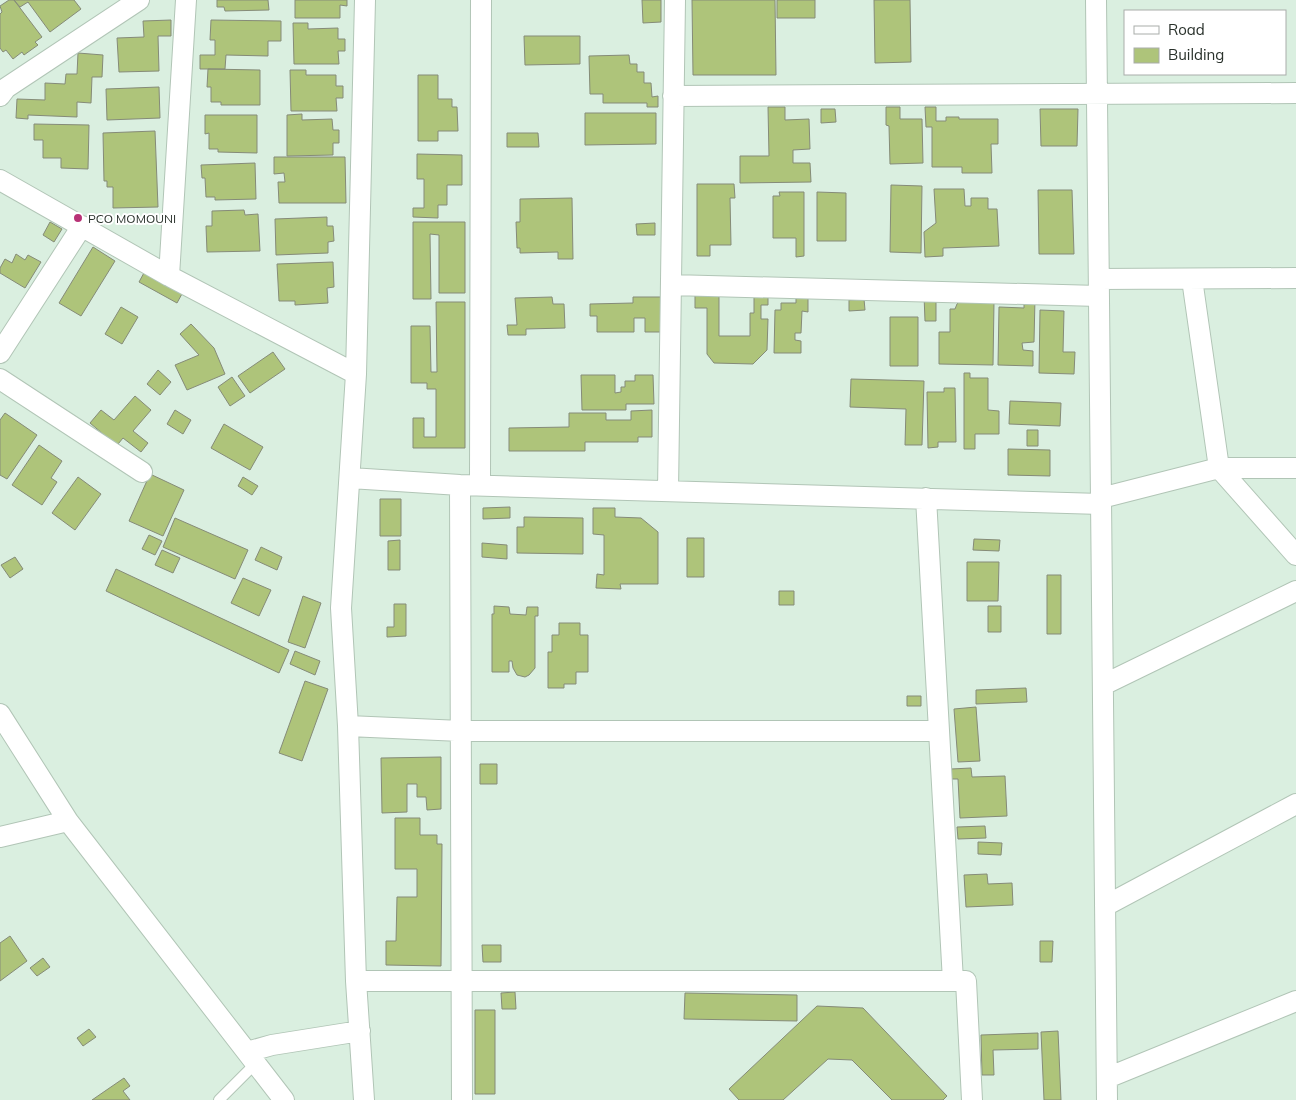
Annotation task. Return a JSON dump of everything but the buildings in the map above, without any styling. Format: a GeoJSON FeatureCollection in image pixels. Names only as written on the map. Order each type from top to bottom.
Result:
{"type":"FeatureCollection","features":[{"type":"Feature","properties":{"kind":"street"},"geometry":{"type":"LineString","coordinates":[[0,96],[6,88],[139,0]]}},
{"type":"Feature","properties":{"kind":"street"},"geometry":{"type":"LineString","coordinates":[[170,276],[186,0]]}},
{"type":"Feature","properties":{"kind":"street"},"geometry":{"type":"LineString","coordinates":[[364,1100],[356,981],[348,726],[342,608],[356,374],[365,0]]}},
{"type":"Feature","properties":{"kind":"street"},"geometry":{"type":"LineString","coordinates":[[480,485],[481,0]]}},
{"type":"Feature","properties":{"kind":"street"},"geometry":{"type":"LineString","coordinates":[[668,491],[675,0]]}},
{"type":"Feature","properties":{"kind":"street"},"geometry":{"type":"LineString","coordinates":[[1096,0],[1107,1100]]}},
{"type":"Feature","properties":{"kind":"street"},"geometry":{"type":"LineString","coordinates":[[674,96],[1296,93]]}},
{"type":"Feature","properties":{"kind":"street"},"geometry":{"type":"LineString","coordinates":[[0,179],[170,276],[356,374]]}},
{"type":"Feature","properties":{"kind":"street"},"geometry":{"type":"LineString","coordinates":[[0,352],[82,226]]}},
{"type":"Feature","properties":{"kind":"street"},"geometry":{"type":"LineString","coordinates":[[671,285],[1099,288],[1192,279],[1296,278]]}},
{"type":"Feature","properties":{"kind":"street"},"geometry":{"type":"LineString","coordinates":[[1192,279],[1219,468],[1296,555]]}},
{"type":"Feature","properties":{"kind":"street"},"geometry":{"type":"LineString","coordinates":[[0,379],[142,472]]}},
{"type":"Feature","properties":{"kind":"street"},"geometry":{"type":"LineString","coordinates":[[350,478],[460,485],[1101,501],[1219,468],[1296,468]]}},
{"type":"Feature","properties":{"kind":"street"},"geometry":{"type":"LineString","coordinates":[[460,485],[462,1100]]}},
{"type":"Feature","properties":{"kind":"street"},"geometry":{"type":"LineString","coordinates":[[926,498],[953,981]]}},
{"type":"Feature","properties":{"kind":"street"},"geometry":{"type":"LineString","coordinates":[[1103,685],[1296,591]]}},
{"type":"Feature","properties":{"kind":"street"},"geometry":{"type":"LineString","coordinates":[[0,714],[68,821],[284,1100]]}},
{"type":"Feature","properties":{"kind":"street"},"geometry":{"type":"LineString","coordinates":[[348,726],[461,731],[939,731]]}},
{"type":"Feature","properties":{"kind":"street"},"geometry":{"type":"LineString","coordinates":[[1106,906],[1296,804]]}},
{"type":"Feature","properties":{"kind":"street"},"geometry":{"type":"LineString","coordinates":[[0,837],[68,821]]}},
{"type":"Feature","properties":{"kind":"street"},"geometry":{"type":"LineString","coordinates":[[356,981],[966,981],[972,1100]]}},
{"type":"Feature","properties":{"kind":"street"},"geometry":{"type":"LineString","coordinates":[[1107,1078],[1296,1002]]}},
{"type":"Feature","properties":{"kind":"street"},"geometry":{"type":"LineString","coordinates":[[251,1058],[272,1045],[360,1031]]}},
{"type":"Feature","properties":{"kind":"lane"},"geometry":{"type":"LineString","coordinates":[[219,1100],[251,1058]]}},
{"type":"Feature","properties":{"kind":"place","name":"PCO MOMOUNI"},"geometry":{"type":"Point","coordinates":[78,218]}}]}
